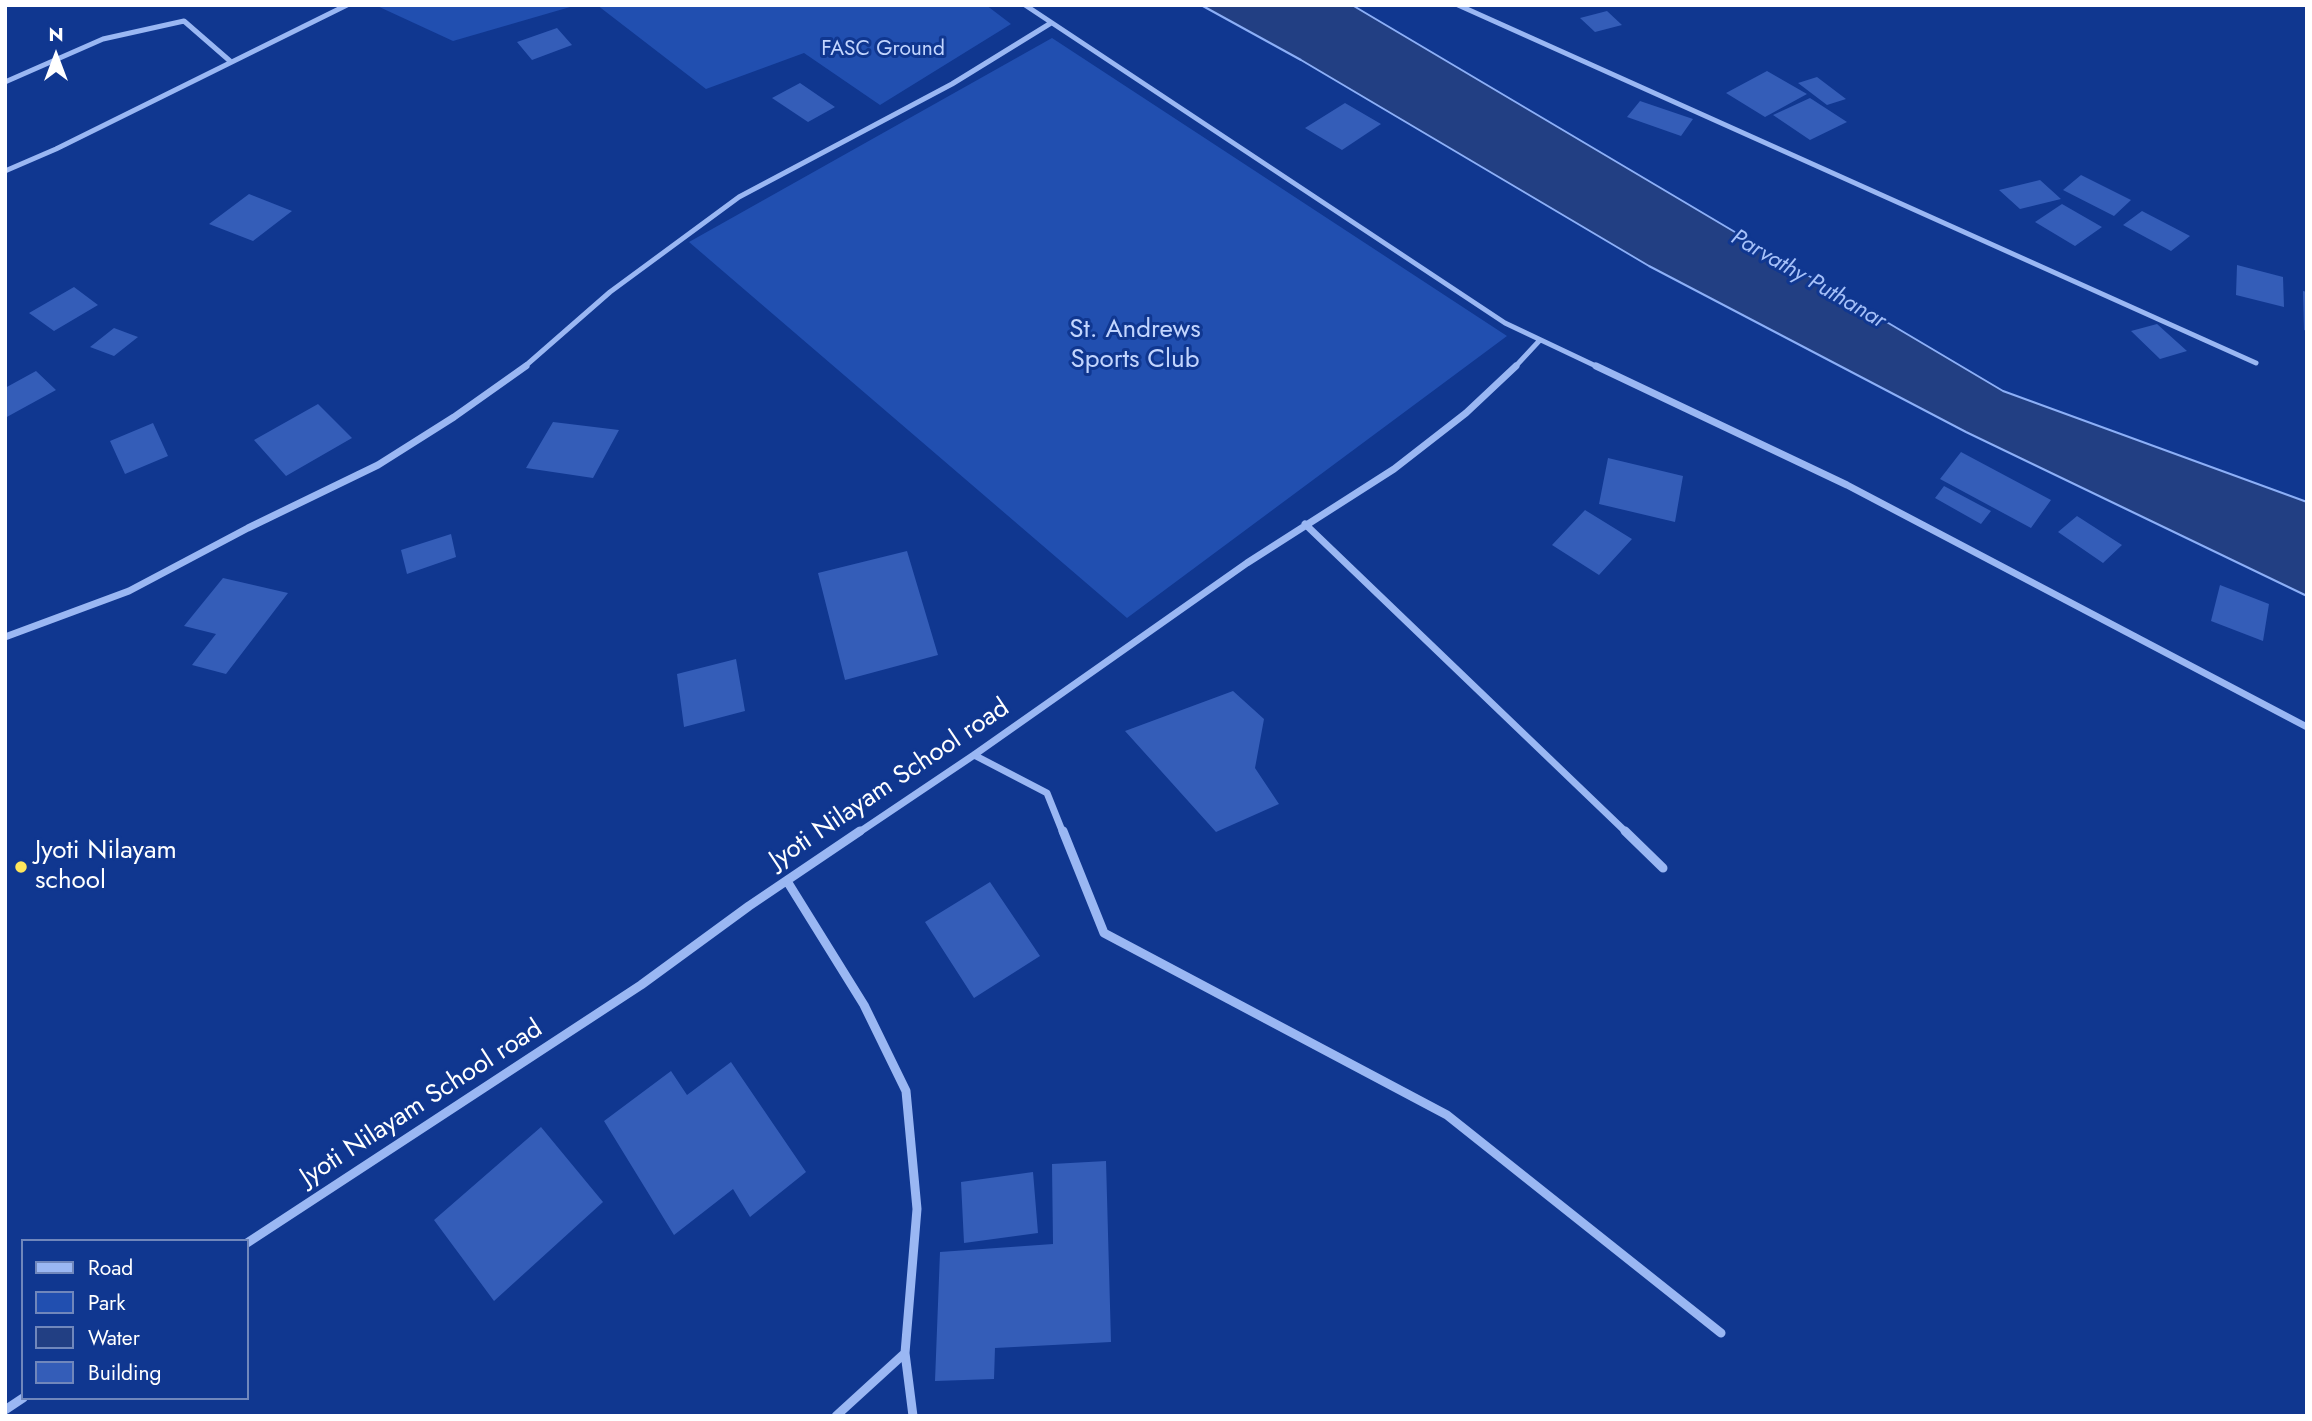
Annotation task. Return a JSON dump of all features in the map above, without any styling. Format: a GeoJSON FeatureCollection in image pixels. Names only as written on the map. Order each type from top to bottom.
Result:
{"type":"FeatureCollection","features":[{"type":"Feature","properties":{"kind":"street"},"geometry":{"type":"LineString","coordinates":[[5,171],[56,149],[347,5]]}},
{"type":"Feature","properties":{"kind":"street"},"geometry":{"type":"LineString","coordinates":[[1024,5],[1505,323],[1847,485],[2307,727]]}},
{"type":"Feature","properties":{"kind":"street"},"geometry":{"type":"LineString","coordinates":[[1458,5],[2256,363]]}},
{"type":"Feature","properties":{"kind":"street"},"geometry":{"type":"LineString","coordinates":[[5,82],[103,39],[157,25],[184,22],[230,61]]}},
{"type":"Feature","properties":{"kind":"street"},"geometry":{"type":"LineString","coordinates":[[5,637],[129,591],[248,528],[378,465],[454,417],[533,361],[610,292],[739,197],[952,84],[1051,23]]}},
{"type":"Feature","properties":{"kind":"street","name":"Jyoti Nilayam School road"},"geometry":{"type":"LineString","coordinates":[[248,1242],[641,985],[787,881],[974,755],[1305,524],[1394,469],[1466,413],[1523,360],[1540,340]]}},
{"type":"Feature","properties":{"kind":"street"},"geometry":{"type":"LineString","coordinates":[[1305,524],[1663,868]]}},
{"type":"Feature","properties":{"kind":"street"},"geometry":{"type":"LineString","coordinates":[[974,755],[1046,793],[1104,933],[1447,1115],[1721,1333]]}},
{"type":"Feature","properties":{"kind":"street"},"geometry":{"type":"LineString","coordinates":[[787,881],[864,1005],[906,1091],[917,1209],[905,1353],[913,1416]]}},
{"type":"Feature","properties":{"kind":"street"},"geometry":{"type":"LineString","coordinates":[[836,1416],[905,1353]]}},
{"type":"Feature","properties":{"kind":"street"},"geometry":{"type":"LineString","coordinates":[[5,1410],[21,1399]]}},
{"type":"Feature","properties":{"kind":"green space"},"geometry":{"type":"Polygon","coordinates":[[[375,5],[577,5],[453,41],[375,5]]]}},
{"type":"Feature","properties":{"kind":"green space","name":"FASC Ground"},"geometry":{"type":"Polygon","coordinates":[[[597,5],[986,5],[1011,24],[880,105],[804,53],[706,89],[597,5]]]}},
{"type":"Feature","properties":{"kind":"green space","name":"St. Andrews Sports Club"},"geometry":{"type":"Polygon","coordinates":[[[1052,38],[1507,336],[1127,618],[689,242],[1052,38]]]}},
{"type":"Feature","properties":{"kind":"water","name":"Parvathy Puthanar"},"geometry":{"type":"Polygon","coordinates":[[[1201,5],[1352,5],[2003,391],[2307,502],[2307,596],[1966,432],[1649,266],[1301,60],[1201,5]]]}},
{"type":"Feature","properties":{"kind":"building"},"geometry":{"type":"Polygon","coordinates":[[[1607,11],[1622,25],[1595,32],[1580,18],[1607,11]]]}},
{"type":"Feature","properties":{"kind":"building"},"geometry":{"type":"Polygon","coordinates":[[[557,28],[572,45],[532,60],[517,42],[557,28]]]}},
{"type":"Feature","properties":{"kind":"building"},"geometry":{"type":"Polygon","coordinates":[[[1767,71],[1807,94],[1765,117],[1726,93],[1767,71]]]}},
{"type":"Feature","properties":{"kind":"building"},"geometry":{"type":"Polygon","coordinates":[[[1817,77],[1846,99],[1827,105],[1798,83],[1817,77]]]}},
{"type":"Feature","properties":{"kind":"building"},"geometry":{"type":"Polygon","coordinates":[[[800,83],[835,107],[808,122],[772,98],[800,83]]]}},
{"type":"Feature","properties":{"kind":"building"},"geometry":{"type":"Polygon","coordinates":[[[1810,98],[1847,122],[1810,140],[1773,115],[1810,98]]]}},
{"type":"Feature","properties":{"kind":"building"},"geometry":{"type":"Polygon","coordinates":[[[1640,101],[1693,119],[1681,136],[1627,117],[1640,101]]]}},
{"type":"Feature","properties":{"kind":"building"},"geometry":{"type":"Polygon","coordinates":[[[1345,103],[1381,124],[1342,150],[1305,128],[1345,103]]]}},
{"type":"Feature","properties":{"kind":"building"},"geometry":{"type":"Polygon","coordinates":[[[2081,175],[2131,200],[2114,216],[2063,190],[2081,175]]]}},
{"type":"Feature","properties":{"kind":"building"},"geometry":{"type":"Polygon","coordinates":[[[2040,180],[2061,199],[2020,209],[1999,190],[2040,180]]]}},
{"type":"Feature","properties":{"kind":"building"},"geometry":{"type":"Polygon","coordinates":[[[249,194],[292,211],[253,241],[209,224],[249,194]]]}},
{"type":"Feature","properties":{"kind":"building"},"geometry":{"type":"Polygon","coordinates":[[[2062,204],[2102,227],[2075,246],[2035,222],[2062,204]]]}},
{"type":"Feature","properties":{"kind":"building"},"geometry":{"type":"Polygon","coordinates":[[[2142,211],[2190,236],[2171,251],[2123,225],[2142,211]]]}},
{"type":"Feature","properties":{"kind":"building"},"geometry":{"type":"Polygon","coordinates":[[[2237,265],[2283,277],[2284,307],[2236,295],[2237,265]]]}},
{"type":"Feature","properties":{"kind":"building"},"geometry":{"type":"Polygon","coordinates":[[[74,287],[98,305],[54,331],[29,313],[74,287]]]}},
{"type":"Feature","properties":{"kind":"building"},"geometry":{"type":"Polygon","coordinates":[[[2303,291],[2307,292],[2307,331],[2304,330],[2303,291]]]}},
{"type":"Feature","properties":{"kind":"building"},"geometry":{"type":"Polygon","coordinates":[[[2157,324],[2187,351],[2160,359],[2131,331],[2157,324]]]}},
{"type":"Feature","properties":{"kind":"building"},"geometry":{"type":"Polygon","coordinates":[[[114,328],[138,337],[114,356],[90,347],[114,328]]]}},
{"type":"Feature","properties":{"kind":"building"},"geometry":{"type":"Polygon","coordinates":[[[36,371],[56,390],[5,418],[5,388],[36,371]]]}},
{"type":"Feature","properties":{"kind":"building"},"geometry":{"type":"Polygon","coordinates":[[[318,404],[352,438],[286,476],[254,440],[318,404]]]}},
{"type":"Feature","properties":{"kind":"building"},"geometry":{"type":"Polygon","coordinates":[[[553,422],[619,430],[593,478],[526,468],[553,422]]]}},
{"type":"Feature","properties":{"kind":"building"},"geometry":{"type":"Polygon","coordinates":[[[153,423],[168,456],[125,474],[110,441],[153,423]]]}},
{"type":"Feature","properties":{"kind":"building"},"geometry":{"type":"Polygon","coordinates":[[[1961,452],[2051,500],[2031,528],[1940,479],[1961,452]]]}},
{"type":"Feature","properties":{"kind":"building"},"geometry":{"type":"Polygon","coordinates":[[[1608,458],[1683,476],[1675,522],[1599,504],[1608,458]]]}},
{"type":"Feature","properties":{"kind":"building"},"geometry":{"type":"Polygon","coordinates":[[[1944,486],[1991,511],[1981,524],[1935,498],[1944,486]]]}},
{"type":"Feature","properties":{"kind":"building"},"geometry":{"type":"Polygon","coordinates":[[[1585,510],[1632,539],[1599,575],[1552,545],[1585,510]]]}},
{"type":"Feature","properties":{"kind":"building"},"geometry":{"type":"Polygon","coordinates":[[[2077,516],[2122,545],[2103,563],[2058,532],[2077,516]]]}},
{"type":"Feature","properties":{"kind":"building"},"geometry":{"type":"Polygon","coordinates":[[[451,534],[456,557],[407,574],[401,550],[451,534]]]}},
{"type":"Feature","properties":{"kind":"building"},"geometry":{"type":"Polygon","coordinates":[[[907,551],[938,655],[845,680],[818,573],[907,551]]]}},
{"type":"Feature","properties":{"kind":"building"},"geometry":{"type":"Polygon","coordinates":[[[223,578],[288,593],[226,674],[192,665],[216,634],[184,626],[223,578]]]}},
{"type":"Feature","properties":{"kind":"building"},"geometry":{"type":"Polygon","coordinates":[[[2220,585],[2269,604],[2263,641],[2211,621],[2220,585]]]}},
{"type":"Feature","properties":{"kind":"building"},"geometry":{"type":"Polygon","coordinates":[[[736,659],[745,711],[684,727],[677,674],[736,659]]]}},
{"type":"Feature","properties":{"kind":"building"},"geometry":{"type":"Polygon","coordinates":[[[1233,691],[1264,719],[1255,768],[1279,804],[1216,832],[1125,731],[1233,691]]]}},
{"type":"Feature","properties":{"kind":"building"},"geometry":{"type":"Polygon","coordinates":[[[990,882],[1040,956],[974,998],[925,922],[990,882]]]}},
{"type":"Feature","properties":{"kind":"building"},"geometry":{"type":"Polygon","coordinates":[[[731,1062],[806,1172],[750,1217],[733,1189],[674,1235],[604,1121],[671,1071],[687,1095],[731,1062]]]}},
{"type":"Feature","properties":{"kind":"building"},"geometry":{"type":"Polygon","coordinates":[[[541,1127],[603,1202],[494,1301],[434,1220],[541,1127]]]}},
{"type":"Feature","properties":{"kind":"building"},"geometry":{"type":"Polygon","coordinates":[[[1106,1161],[1111,1342],[995,1348],[994,1379],[935,1381],[940,1252],[1053,1244],[1052,1164],[1106,1161]]]}},
{"type":"Feature","properties":{"kind":"building"},"geometry":{"type":"Polygon","coordinates":[[[1033,1172],[1038,1233],[964,1243],[961,1182],[1033,1172]]]}},
{"type":"Feature","properties":{"kind":"place","name":"Jyoti Nilayam school"},"geometry":{"type":"Point","coordinates":[21,867]}}]}
